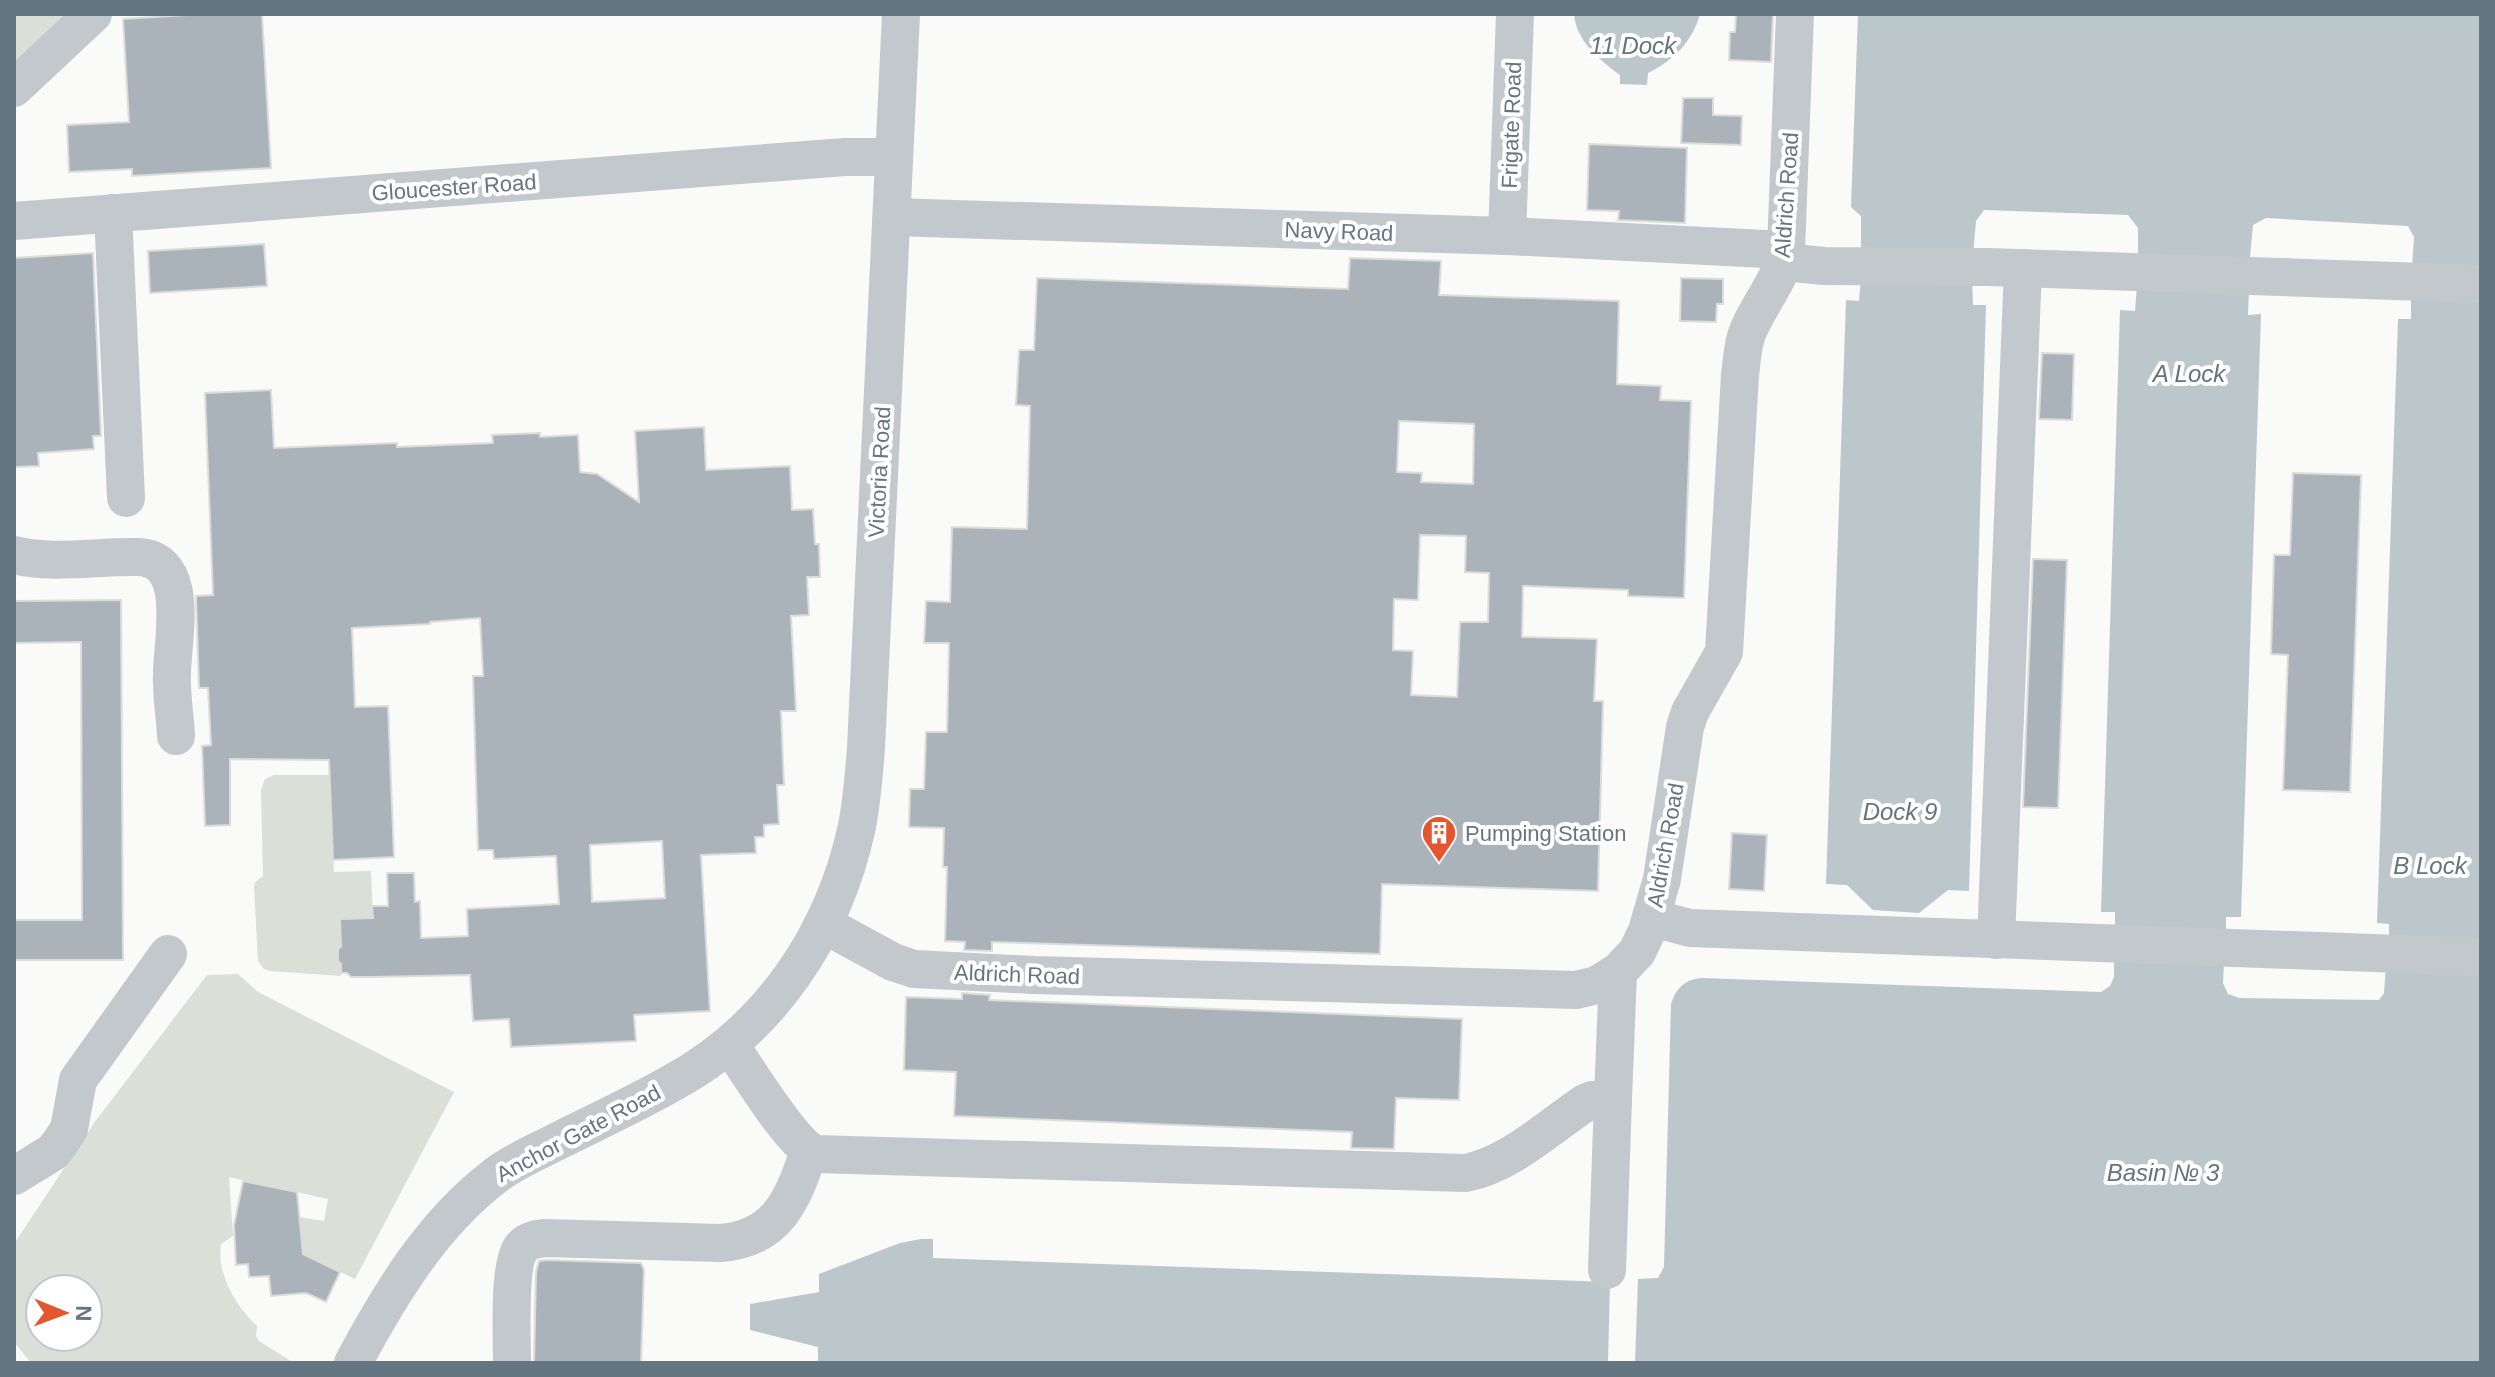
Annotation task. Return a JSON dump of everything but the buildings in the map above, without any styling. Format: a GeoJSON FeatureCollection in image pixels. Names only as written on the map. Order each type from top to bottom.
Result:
{"type":"FeatureCollection","features":[{"type":"Feature","properties":{"kind":"street"},"geometry":{"type":"LineString","coordinates":[[14,88],[93,14]]}},
{"type":"Feature","properties":{"kind":"street","name":"Victoria Road"},"geometry":{"type":"LineString","coordinates":[[823,924],[852,846],[863,788],[901,14]]}},
{"type":"Feature","properties":{"kind":"street","name":"Frigate Road"},"geometry":{"type":"LineString","coordinates":[[1507,236],[1515,14]]}},
{"type":"Feature","properties":{"kind":"street","name":"Aldrich Road"},"geometry":{"type":"LineString","coordinates":[[823,924],[904,967],[925,970],[1576,990],[1597,985],[1618,972],[1637,952],[1652,918],[1662,879],[1685,727],[1724,652],[1740,375],[1746,337],[1785,256],[1795,14]]}},
{"type":"Feature","properties":{"kind":"street","name":"Gloucester Road"},"geometry":{"type":"LineString","coordinates":[[14,221],[830,158],[894,157]]}},
{"type":"Feature","properties":{"kind":"street"},"geometry":{"type":"LineString","coordinates":[[113,213],[126,498]]}},
{"type":"Feature","properties":{"kind":"street","name":"Navy Road"},"geometry":{"type":"LineString","coordinates":[[892,217],[1507,236],[1785,256],[1803,265],[2023,268],[2481,284]]}},
{"type":"Feature","properties":{"kind":"street"},"geometry":{"type":"LineString","coordinates":[[1996,940],[2023,268]]}},
{"type":"Feature","properties":{"kind":"street"},"geometry":{"type":"LineString","coordinates":[[14,555],[48,561],[149,559],[166,571],[175,599],[171,676],[176,736]]}},
{"type":"Feature","properties":{"kind":"street"},"geometry":{"type":"LineString","coordinates":[[1652,918],[1690,928],[2481,957]]}},
{"type":"Feature","properties":{"kind":"street","name":"Anchor Gate Road"},"geometry":{"type":"LineString","coordinates":[[353,1363],[385,1306],[426,1246],[462,1205],[489,1181],[520,1160],[672,1083],[730,1045],[749,1029],[776,996],[823,924]]}},
{"type":"Feature","properties":{"kind":"street"},"geometry":{"type":"LineString","coordinates":[[14,1176],[53,1152],[60,1143],[69,1129],[78,1080],[168,954]]}},
{"type":"Feature","properties":{"kind":"street"},"geometry":{"type":"LineString","coordinates":[[1607,1270],[1618,972]]}},
{"type":"Feature","properties":{"kind":"street"},"geometry":{"type":"LineString","coordinates":[[730,1045],[794,1136],[809,1151],[830,1156],[1466,1173],[1501,1160],[1585,1103],[1613,1099]]}},
{"type":"Feature","properties":{"kind":"street"},"geometry":{"type":"LineString","coordinates":[[512,1363],[515,1261],[525,1244],[545,1238],[720,1243],[747,1239],[770,1224],[787,1206],[809,1151]]}},
{"type":"Feature","properties":{"kind":"shaded area"},"geometry":{"type":"Polygon","coordinates":[[[14,14],[66,14],[14,66],[14,14]]]}},
{"type":"Feature","properties":{"kind":"shaded area"},"geometry":{"type":"Polygon","coordinates":[[[274,775],[329,775],[334,872],[371,871],[373,918],[340,919],[338,961],[341,976],[270,971],[258,961],[254,887],[263,876],[261,790],[265,779],[274,775]]]}},
{"type":"Feature","properties":{"kind":"shaded area"},"geometry":{"type":"Polygon","coordinates":[[[238,974],[258,992],[454,1092],[355,1279],[301,1253],[299,1217],[324,1221],[328,1199],[229,1177],[233,1236],[221,1244],[225,1278],[235,1299],[257,1326],[259,1341],[294,1363],[31,1363],[14,1342],[14,1244],[94,1123],[207,975],[238,974]]]}},
{"type":"Feature","properties":{"kind":"water","name":"11 Dock"},"geometry":{"type":"Polygon","coordinates":[[[1574,14],[1700,14],[1681,49],[1648,73],[1647,85],[1620,84],[1620,75],[1584,41],[1574,14]]]}},
{"type":"Feature","properties":{"kind":"water"},"geometry":{"type":"Polygon","coordinates":[[[1858,14],[2481,14],[2481,271],[2412,268],[2414,237],[2408,226],[2266,218],[2253,225],[2249,267],[2138,263],[2138,228],[2128,215],[1984,210],[1976,221],[1973,255],[1861,254],[1861,216],[1851,207],[1858,14]]]}},
{"type":"Feature","properties":{"kind":"water","name":"Dock 9"},"geometry":{"type":"Polygon","coordinates":[[[1861,276],[1972,276],[1973,305],[1986,305],[1969,891],[1948,890],[1919,913],[1873,910],[1847,885],[1826,884],[1846,300],[1859,301],[1861,276]]]}},
{"type":"Feature","properties":{"kind":"water","name":"A Lock"},"geometry":{"type":"Polygon","coordinates":[[[2137,285],[2249,289],[2248,315],[2261,314],[2241,917],[2226,917],[2226,933],[2115,930],[2115,912],[2101,912],[2120,310],[2135,311],[2137,285]]]}},
{"type":"Feature","properties":{"kind":"water","name":"B Lock"},"geometry":{"type":"Polygon","coordinates":[[[2411,293],[2481,296],[2481,946],[2389,941],[2389,924],[2377,923],[2398,319],[2411,319],[2411,293]]]}},
{"type":"Feature","properties":{"kind":"water","name":"Basin № 3"},"geometry":{"type":"Polygon","coordinates":[[[2114,958],[2224,962],[2223,983],[2228,994],[2239,998],[2379,1000],[2384,993],[2386,966],[2481,969],[2481,1363],[1635,1363],[1638,1279],[1658,1278],[1664,1267],[1671,1004],[1682,985],[1702,978],[2101,992],[2110,986],[2114,977],[2114,958]]]}},
{"type":"Feature","properties":{"kind":"water"},"geometry":{"type":"Polygon","coordinates":[[[933,1239],[933,1258],[1610,1282],[1608,1363],[818,1363],[818,1347],[750,1330],[750,1304],[819,1292],[819,1274],[900,1243],[933,1239]]]}},
{"type":"Feature","properties":{"kind":"place","name":"Pumping Station"},"geometry":{"type":"Point","coordinates":[1439,864]}}]}
